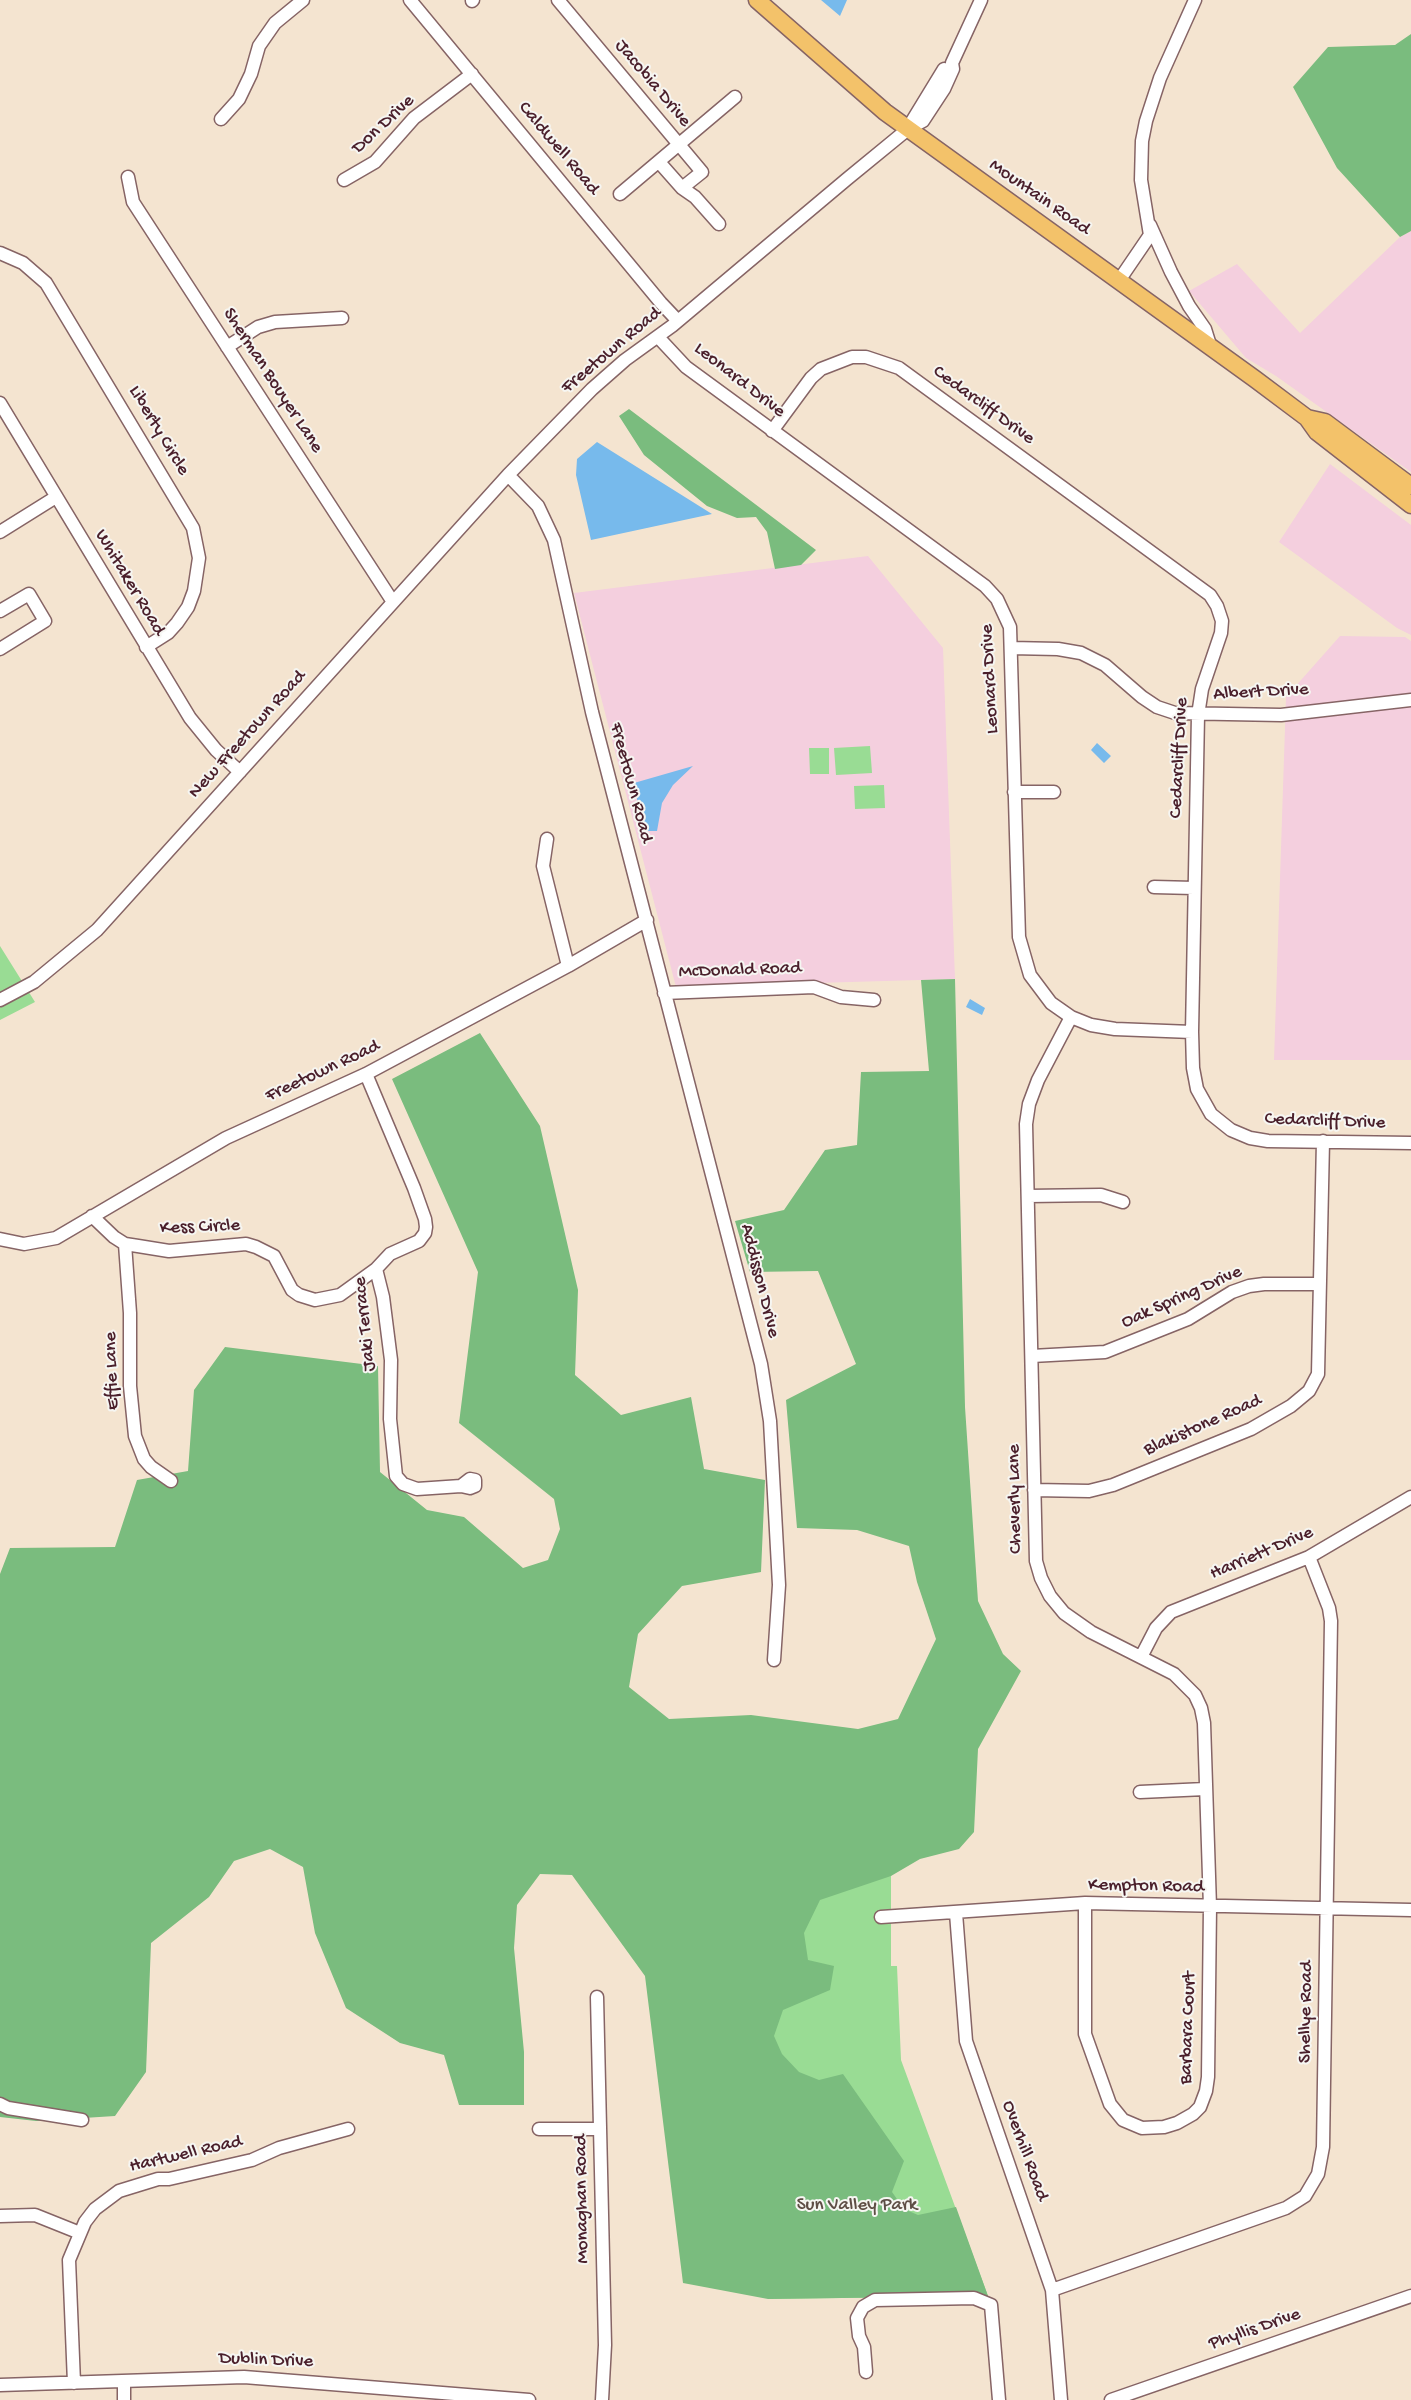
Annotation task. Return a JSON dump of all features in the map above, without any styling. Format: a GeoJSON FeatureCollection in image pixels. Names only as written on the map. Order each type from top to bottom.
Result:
{"type":"FeatureCollection","features":[{"type":"Feature","properties":{"kind":"main road","name":"Mountain Road"},"geometry":{"type":"LineString","coordinates":[[757,0],[853,86],[908,129],[1210,345],[1307,418],[1317,432],[1411,505]]}},
{"type":"Feature","properties":{"kind":"main road","name":"Mountain Road"},"geometry":{"type":"LineString","coordinates":[[1307,418],[1325,422],[1411,486]]}},
{"type":"Feature","properties":{"kind":"street"},"geometry":{"type":"LineString","coordinates":[[221,119],[239,99],[251,74],[258,46],[275,23],[303,0]]}},
{"type":"Feature","properties":{"kind":"street","name":"Caldwell Road"},"geometry":{"type":"LineString","coordinates":[[410,0],[661,303],[678,321]]}},
{"type":"Feature","properties":{"kind":"street","name":"Jacobia Drive"},"geometry":{"type":"LineString","coordinates":[[558,0],[702,172],[682,188]]}},
{"type":"Feature","properties":{"kind":"street","name":"Freetown Road"},"geometry":{"type":"LineString","coordinates":[[0,1239],[24,1244],[56,1238],[226,1138],[366,1074],[568,966],[647,920],[592,712],[554,540],[538,506],[508,475],[592,389],[619,365],[678,321],[908,129],[947,64],[952,63],[981,0]]}},
{"type":"Feature","properties":{"kind":"street"},"geometry":{"type":"LineString","coordinates":[[1120,279],[1150,235],[1141,180],[1142,141],[1146,121],[1160,78],[1195,0]]}},
{"type":"Feature","properties":{"kind":"street","name":"Don Drive"},"geometry":{"type":"LineString","coordinates":[[344,180],[374,162],[414,118],[472,74]]}},
{"type":"Feature","properties":{"kind":"street"},"geometry":{"type":"LineString","coordinates":[[620,194],[735,97]]}},
{"type":"Feature","properties":{"kind":"street"},"geometry":{"type":"LineString","coordinates":[[659,162],[682,188],[696,197],[719,224]]}},
{"type":"Feature","properties":{"kind":"street","name":"Sherman Bouyer Lane"},"geometry":{"type":"LineString","coordinates":[[128,177],[133,202],[393,602]]}},
{"type":"Feature","properties":{"kind":"street"},"geometry":{"type":"LineString","coordinates":[[1149,223],[1171,272],[1189,306],[1205,329],[1210,345]]}},
{"type":"Feature","properties":{"kind":"street","name":"Liberty Circle"},"geometry":{"type":"LineString","coordinates":[[0,253],[23,263],[46,283],[193,528],[199,558],[194,590],[188,607],[168,633],[146,647]]}},
{"type":"Feature","properties":{"kind":"street"},"geometry":{"type":"LineString","coordinates":[[227,347],[258,327],[275,322],[342,318]]}},
{"type":"Feature","properties":{"kind":"street","name":"Leonard Drive"},"geometry":{"type":"LineString","coordinates":[[658,337],[686,367],[985,586],[997,599],[1010,627],[1012,648],[1019,937],[1023,957],[1040,990],[1051,1003],[1071,1017],[1091,1025],[1115,1029],[1192,1032]]}},
{"type":"Feature","properties":{"kind":"street","name":"Cedarcliff Drive"},"geometry":{"type":"LineString","coordinates":[[772,431],[811,378],[828,366],[852,357],[866,357],[899,368],[1210,595],[1217,606],[1222,621],[1221,633],[1202,689],[1198,715],[1192,1032],[1193,1068],[1198,1089],[1212,1114],[1231,1130],[1250,1138],[1268,1141],[1411,1143]]}},
{"type":"Feature","properties":{"kind":"street","name":"Whitaker Road"},"geometry":{"type":"LineString","coordinates":[[0,403],[190,718],[216,750],[240,772]]}},
{"type":"Feature","properties":{"kind":"street","name":"New Freetown Road"},"geometry":{"type":"LineString","coordinates":[[0,1000],[34,982],[97,930],[508,475]]}},
{"type":"Feature","properties":{"kind":"street"},"geometry":{"type":"LineString","coordinates":[[0,532],[56,497]]}},
{"type":"Feature","properties":{"kind":"street"},"geometry":{"type":"LineString","coordinates":[[0,612],[29,594],[45,621],[0,649]]}},
{"type":"Feature","properties":{"kind":"street","name":"Albert Drive"},"geometry":{"type":"LineString","coordinates":[[1012,648],[1058,648],[1081,653],[1105,665],[1142,697],[1158,707],[1176,713],[1198,715],[1280,714],[1411,700]]}},
{"type":"Feature","properties":{"kind":"street"},"geometry":{"type":"LineString","coordinates":[[1014,792],[1054,792]]}},
{"type":"Feature","properties":{"kind":"street"},"geometry":{"type":"LineString","coordinates":[[547,839],[543,866],[568,966]]}},
{"type":"Feature","properties":{"kind":"street"},"geometry":{"type":"LineString","coordinates":[[1154,887],[1194,888]]}},
{"type":"Feature","properties":{"kind":"street","name":"Addisson Drive"},"geometry":{"type":"LineString","coordinates":[[647,920],[664,993],[761,1364],[770,1421],[779,1585],[774,1660]]}},
{"type":"Feature","properties":{"kind":"street","name":"McDonald Road"},"geometry":{"type":"LineString","coordinates":[[664,993],[814,987],[841,997],[874,1000]]}},
{"type":"Feature","properties":{"kind":"street","name":"Cheverly Lane"},"geometry":{"type":"LineString","coordinates":[[1071,1017],[1038,1080],[1029,1104],[1026,1124],[1036,1561],[1041,1578],[1050,1596],[1064,1613],[1078,1624],[1174,1674],[1195,1695],[1204,1723],[1210,1907]]}},
{"type":"Feature","properties":{"kind":"street","name":"Jaki Terrace"},"geometry":{"type":"LineString","coordinates":[[366,1074],[425,1219],[423,1237],[390,1254],[376,1269],[383,1297],[390,1360],[390,1418],[396,1476],[403,1484],[417,1489],[461,1486]]}},
{"type":"Feature","properties":{"kind":"street","name":"Blakistone Road"},"geometry":{"type":"LineString","coordinates":[[1034,1490],[1100,1489],[1251,1429],[1296,1402],[1309,1391],[1318,1374],[1323,1141]]}},
{"type":"Feature","properties":{"kind":"street"},"geometry":{"type":"LineString","coordinates":[[1028,1196],[1101,1195],[1123,1202]]}},
{"type":"Feature","properties":{"kind":"street","name":"Kess Circle"},"geometry":{"type":"LineString","coordinates":[[92,1216],[104,1229],[125,1244],[169,1251],[246,1244],[256,1247],[274,1256],[292,1290],[306,1299],[315,1300],[340,1295],[376,1269]]}},
{"type":"Feature","properties":{"kind":"street","name":"Effie Lane"},"geometry":{"type":"LineString","coordinates":[[125,1244],[130,1313],[130,1377],[135,1436],[144,1459],[151,1467],[171,1482]]}},
{"type":"Feature","properties":{"kind":"street","name":"Oak Spring Drive"},"geometry":{"type":"LineString","coordinates":[[1032,1356],[1105,1352],[1188,1318],[1232,1292],[1249,1286],[1264,1284],[1319,1284]]}},
{"type":"Feature","properties":{"kind":"street","name":"Harriett Drive"},"geometry":{"type":"LineString","coordinates":[[1141,1657],[1156,1628],[1171,1612],[1309,1557],[1411,1496]]}},
{"type":"Feature","properties":{"kind":"street","name":"Shellye Road"},"geometry":{"type":"LineString","coordinates":[[1052,2290],[1269,2215],[1296,2203],[1305,2196],[1318,2174],[1323,2149],[1331,1621],[1329,1608],[1309,1557]]}},
{"type":"Feature","properties":{"kind":"street"},"geometry":{"type":"LineString","coordinates":[[1140,1792],[1205,1789]]}},
{"type":"Feature","properties":{"kind":"street","name":"Kempton Road"},"geometry":{"type":"LineString","coordinates":[[881,1917],[1085,1903],[1411,1910]]}},
{"type":"Feature","properties":{"kind":"street","name":"Barbara Court"},"geometry":{"type":"LineString","coordinates":[[1085,1903],[1085,2034],[1110,2104],[1116,2113],[1131,2125],[1152,2129],[1177,2123],[1193,2114],[1200,2107],[1206,2091],[1210,1907]]}},
{"type":"Feature","properties":{"kind":"street","name":"Overhill Road"},"geometry":{"type":"LineString","coordinates":[[956,1912],[969,2053],[1052,2290],[1061,2400]]}},
{"type":"Feature","properties":{"kind":"street","name":"Monaghan Road"},"geometry":{"type":"LineString","coordinates":[[597,1997],[605,2341],[602,2400]]}},
{"type":"Feature","properties":{"kind":"street"},"geometry":{"type":"LineString","coordinates":[[0,2104],[8,2108],[82,2120]]}},
{"type":"Feature","properties":{"kind":"street","name":"Hartwell Road"},"geometry":{"type":"LineString","coordinates":[[74,2383],[69,2260],[80,2233],[95,2209],[120,2191],[158,2179],[169,2179],[252,2160],[279,2148],[348,2129]]}},
{"type":"Feature","properties":{"kind":"street"},"geometry":{"type":"LineString","coordinates":[[539,2129],[600,2129]]}},
{"type":"Feature","properties":{"kind":"street"},"geometry":{"type":"LineString","coordinates":[[0,2216],[35,2215],[80,2233]]}},
{"type":"Feature","properties":{"kind":"street","name":"Phyllis Drive"},"geometry":{"type":"LineString","coordinates":[[1111,2400],[1411,2296]]}},
{"type":"Feature","properties":{"kind":"street"},"geometry":{"type":"LineString","coordinates":[[866,2372],[864,2347],[859,2336],[857,2318],[863,2307],[875,2300],[974,2298],[991,2305],[999,2400]]}},
{"type":"Feature","properties":{"kind":"street","name":"Dublin Drive"},"geometry":{"type":"LineString","coordinates":[[0,2385],[244,2377],[529,2400]]}},
{"type":"Feature","properties":{"kind":"street"},"geometry":{"type":"LineString","coordinates":[[124,2381],[124,2400]]}},
{"type":"Feature","properties":{"kind":"shaded area"},"geometry":{"type":"Polygon","coordinates":[[[1411,231],[1411,472],[1276,376],[1246,358],[1189,291],[1237,264],[1300,333],[1400,237],[1411,231]]]}},
{"type":"Feature","properties":{"kind":"shaded area"},"geometry":{"type":"Polygon","coordinates":[[[1330,464],[1411,525],[1411,635],[1397,628],[1279,542],[1330,464]]]}},
{"type":"Feature","properties":{"kind":"shaded area"},"geometry":{"type":"Polygon","coordinates":[[[868,556],[943,648],[955,979],[676,987],[574,593],[868,556]]]}},
{"type":"Feature","properties":{"kind":"shaded area"},"geometry":{"type":"Polygon","coordinates":[[[1340,636],[1405,637],[1411,641],[1411,1060],[1274,1060],[1286,697],[1340,636]]]}},
{"type":"Feature","properties":{"kind":"green space"},"geometry":{"type":"Polygon","coordinates":[[[1411,34],[1411,231],[1400,237],[1337,168],[1293,87],[1328,47],[1395,45],[1411,34]]]}},
{"type":"Feature","properties":{"kind":"green space"},"geometry":{"type":"Polygon","coordinates":[[[629,409],[816,550],[801,565],[775,569],[767,532],[756,517],[737,518],[707,506],[644,455],[619,416],[629,409]]]}},
{"type":"Feature","properties":{"kind":"green space"},"geometry":{"type":"Polygon","coordinates":[[[870,746],[872,773],[836,775],[834,748],[870,746]]]}},
{"type":"Feature","properties":{"kind":"green space"},"geometry":{"type":"Polygon","coordinates":[[[809,748],[829,748],[829,774],[810,774],[809,748]]]}},
{"type":"Feature","properties":{"kind":"green space"},"geometry":{"type":"Polygon","coordinates":[[[884,785],[885,808],[855,809],[854,786],[884,785]]]}},
{"type":"Feature","properties":{"kind":"green space"},"geometry":{"type":"Polygon","coordinates":[[[0,946],[35,1002],[0,1020],[0,946]]]}},
{"type":"Feature","properties":{"kind":"green space"},"geometry":{"type":"Polygon","coordinates":[[[955,979],[965,1407],[978,1601],[1003,1654],[1021,1671],[978,1749],[974,1832],[959,1849],[920,1859],[891,1876],[820,1900],[804,1933],[808,1960],[834,1966],[830,1990],[783,2010],[774,2036],[782,2054],[799,2072],[819,2080],[843,2074],[904,2161],[892,2192],[904,2209],[918,2215],[956,2207],[988,2296],[768,2299],[683,2283],[645,1976],[572,1875],[540,1874],[517,1905],[514,1948],[524,2052],[524,2105],[459,2105],[444,2055],[400,2043],[346,2008],[315,1933],[303,1867],[270,1849],[234,1861],[209,1897],[151,1943],[146,2072],[115,2116],[36,2121],[0,2117],[0,1574],[10,1548],[115,1547],[137,1480],[188,1471],[194,1390],[225,1347],[378,1366],[380,1472],[427,1510],[464,1517],[523,1568],[548,1560],[560,1529],[554,1499],[459,1423],[478,1272],[392,1079],[480,1033],[540,1126],[578,1290],[575,1375],[621,1415],[691,1397],[704,1469],[765,1480],[761,1572],[682,1586],[638,1634],[629,1687],[669,1719],[751,1715],[858,1729],[898,1719],[936,1639],[917,1582],[909,1546],[857,1530],[797,1528],[786,1400],[856,1364],[818,1271],[750,1272],[735,1221],[784,1210],[825,1150],[857,1145],[861,1072],[929,1071],[921,980],[955,979]]]}},
{"type":"Feature","properties":{"kind":"green space","name":"Sun Valley Park"},"geometry":{"type":"Polygon","coordinates":[[[891,1876],[891,1966],[897,1966],[901,2060],[988,2296],[768,2299],[758,1881],[891,1876]]]}},
{"type":"Feature","properties":{"kind":"water"},"geometry":{"type":"Polygon","coordinates":[[[821,0],[847,0],[840,16],[821,0]]]}},
{"type":"Feature","properties":{"kind":"water"},"geometry":{"type":"Polygon","coordinates":[[[597,442],[712,514],[591,540],[576,475],[577,459],[597,442]]]}},
{"type":"Feature","properties":{"kind":"water"},"geometry":{"type":"Polygon","coordinates":[[[1097,743],[1111,756],[1104,763],[1091,750],[1097,743]]]}},
{"type":"Feature","properties":{"kind":"water"},"geometry":{"type":"Polygon","coordinates":[[[693,766],[673,785],[662,803],[657,831],[643,831],[634,783],[693,766]]]}},
{"type":"Feature","properties":{"kind":"water"},"geometry":{"type":"Polygon","coordinates":[[[970,999],[985,1008],[982,1015],[966,1007],[970,999]]]}}]}
